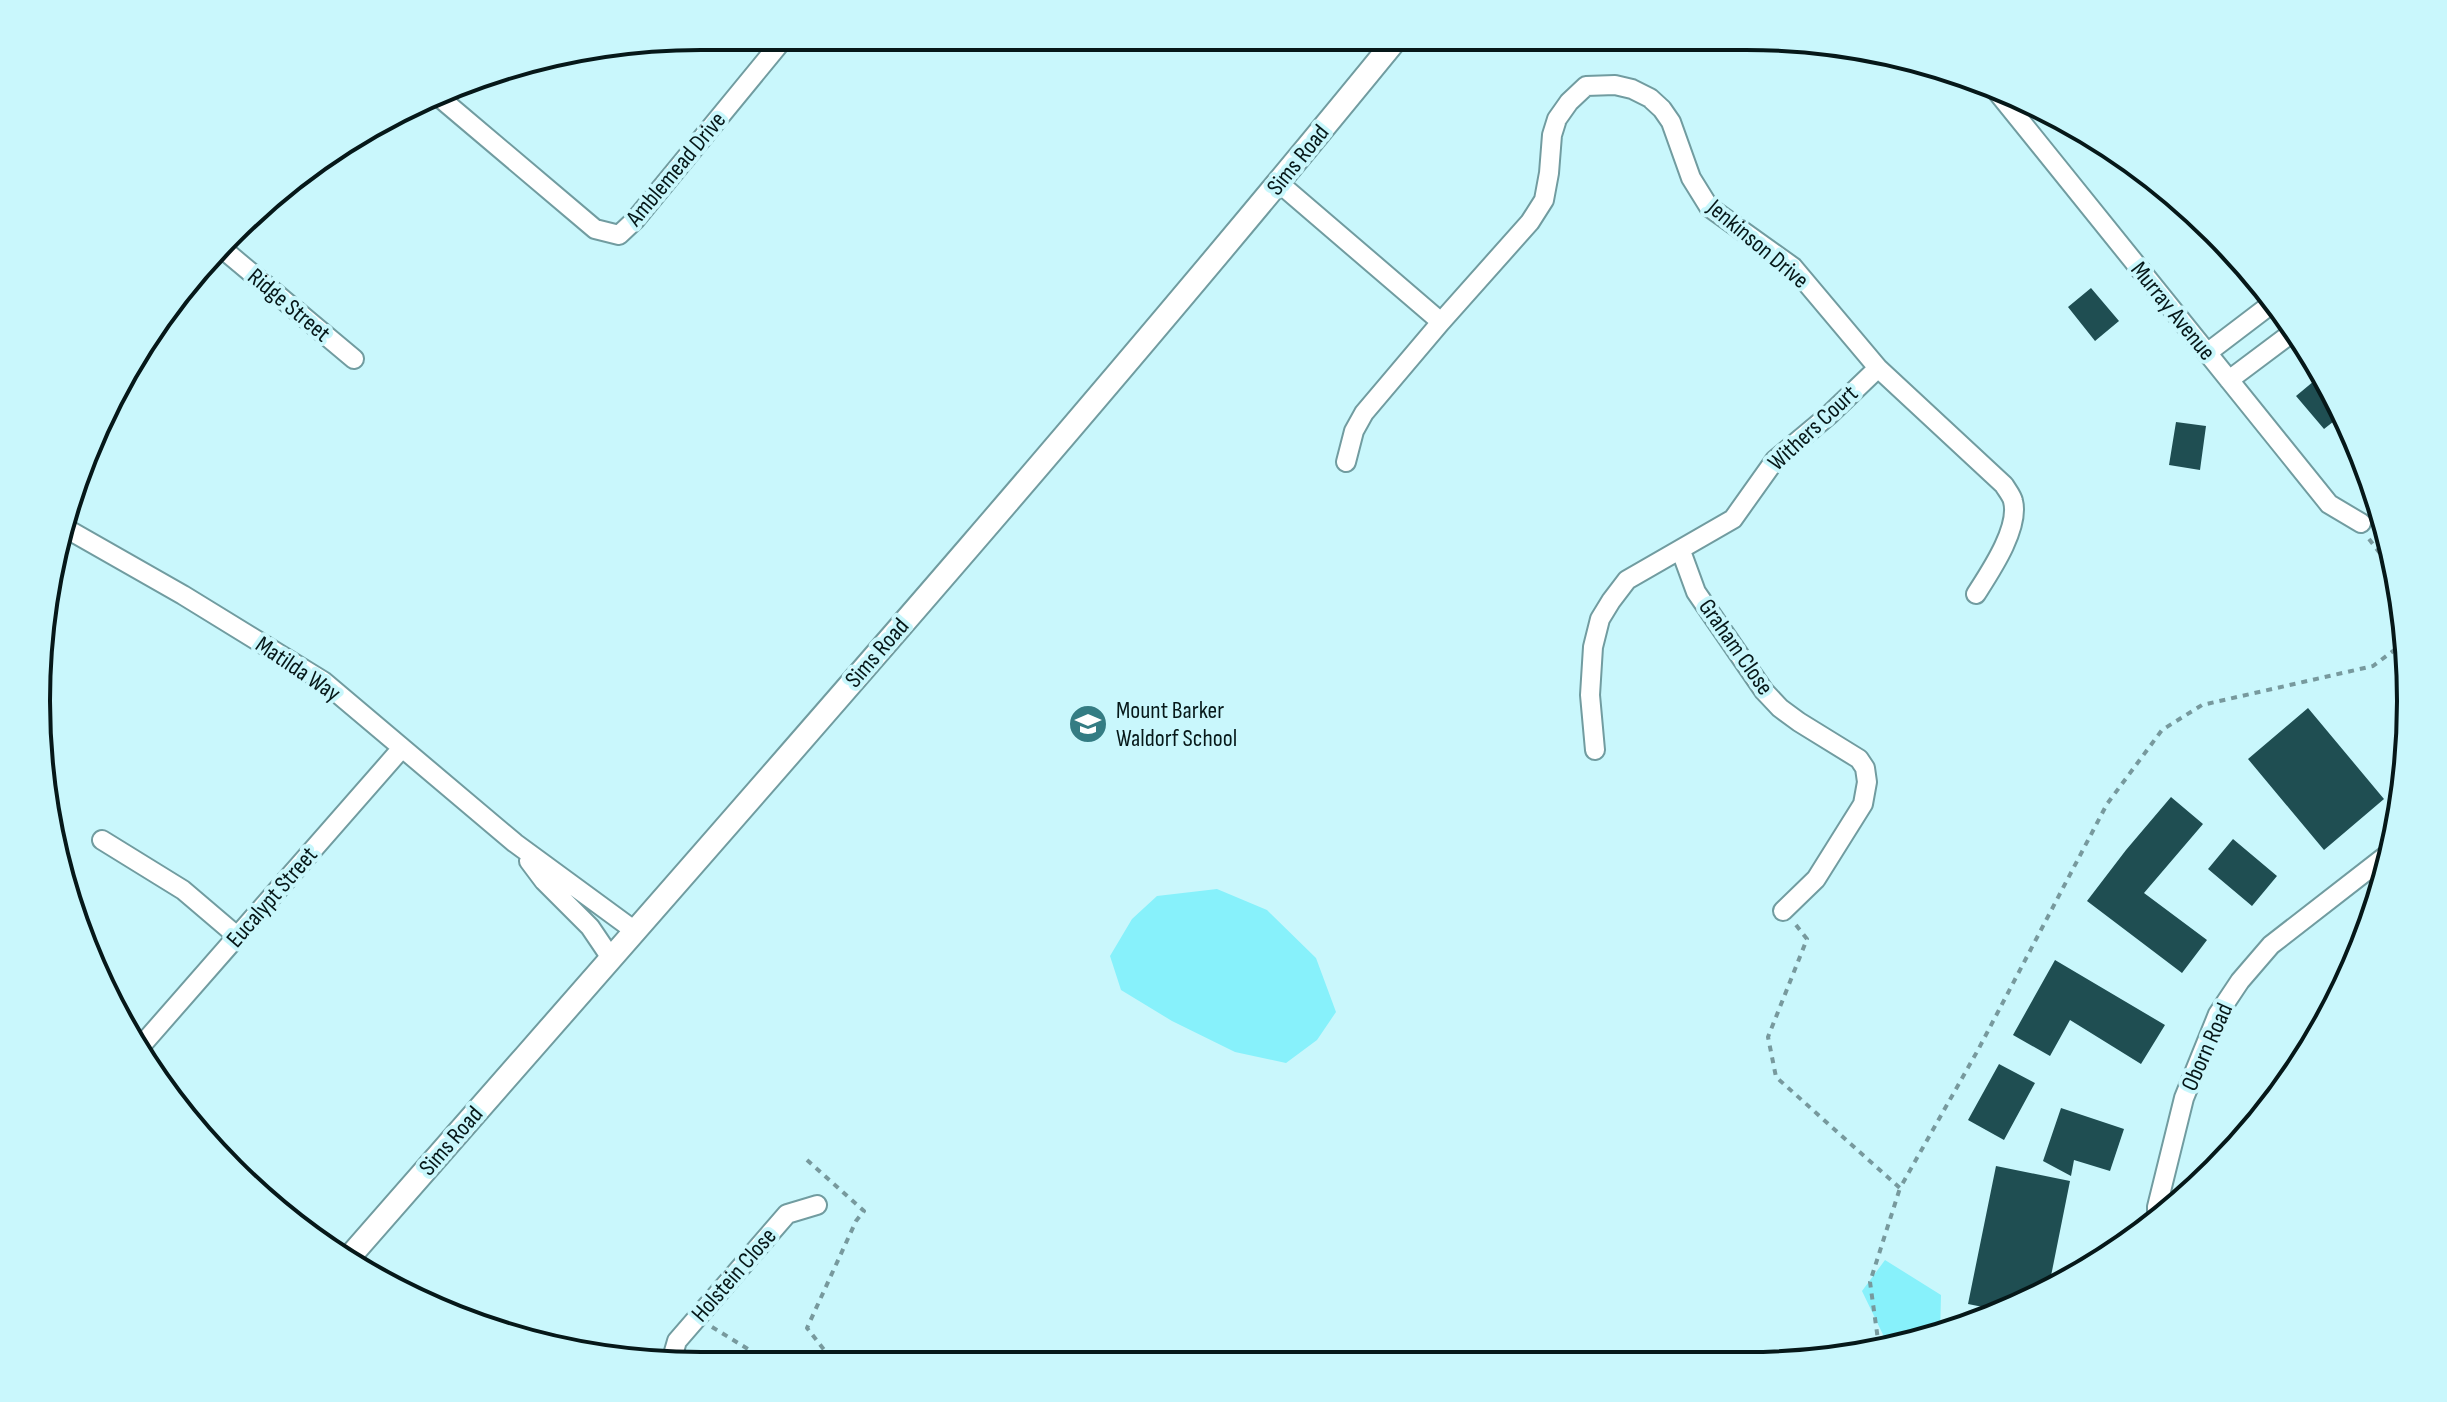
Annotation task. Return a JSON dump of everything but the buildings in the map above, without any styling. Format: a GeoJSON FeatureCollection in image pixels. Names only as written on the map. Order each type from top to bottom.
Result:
{"type":"FeatureCollection","features":[{"type":"Feature","properties":{"kind":"street","name":"Amblemead Drive"},"geometry":{"type":"LineString","coordinates":[[446,103],[595,229],[619,235],[635,220],[775,50]]}},
{"type":"Feature","properties":{"kind":"street","name":"Sims Road"},"geometry":{"type":"LineString","coordinates":[[354,1252],[1016,494],[1387,50]]}},
{"type":"Feature","properties":{"kind":"street","name":"Jenkinson Drive"},"geometry":{"type":"LineString","coordinates":[[1346,462],[1354,431],[1364,413],[1530,222],[1544,200],[1552,135],[1557,119],[1569,102],[1586,86],[1615,85],[1650,98],[1662,109],[1671,122],[1691,178],[1709,207],[1793,267],[1878,368],[2004,485],[2013,501],[2013,517],[2002,550],[1976,594]]}},
{"type":"Feature","properties":{"kind":"street","name":"Murray Avenue"},"geometry":{"type":"LineString","coordinates":[[2009,106],[2329,504],[2361,523]]}},
{"type":"Feature","properties":{"kind":"street"},"geometry":{"type":"LineString","coordinates":[[1279,183],[1441,322]]}},
{"type":"Feature","properties":{"kind":"street","name":"Ridge Street"},"geometry":{"type":"LineString","coordinates":[[229,254],[354,359]]}},
{"type":"Feature","properties":{"kind":"street"},"geometry":{"type":"LineString","coordinates":[[2207,353],[2265,309]]}},
{"type":"Feature","properties":{"kind":"street"},"geometry":{"type":"LineString","coordinates":[[2229,380],[2286,337]]}},
{"type":"Feature","properties":{"kind":"street","name":"Withers Court"},"geometry":{"type":"LineString","coordinates":[[1595,750],[1590,695],[1593,647],[1600,619],[1627,580],[1733,519],[1775,460],[1829,415],[1878,368]]}},
{"type":"Feature","properties":{"kind":"street","name":"Matilda Way"},"geometry":{"type":"LineString","coordinates":[[72,532],[183,595],[323,681],[515,843],[635,931]]}},
{"type":"Feature","properties":{"kind":"street","name":"Graham Close"},"geometry":{"type":"LineString","coordinates":[[1681,551],[1696,592],[1764,691],[1780,708],[1852,754],[1865,768],[1866,794],[1863,804],[1816,879],[1783,911]]}},
{"type":"Feature","properties":{"kind":"street","name":"Eucalypt Street"},"geometry":{"type":"LineString","coordinates":[[146,1040],[402,748]]}},
{"type":"Feature","properties":{"kind":"street"},"geometry":{"type":"LineString","coordinates":[[102,840],[183,890],[237,936]]}},
{"type":"Feature","properties":{"kind":"street","name":"Matilda Way"},"geometry":{"type":"LineString","coordinates":[[515,843],[544,881],[590,927],[611,958]]}},
{"type":"Feature","properties":{"kind":"street","name":"Oborn Road"},"geometry":{"type":"LineString","coordinates":[[2158,1204],[2184,1098],[2218,1014],[2240,981],[2271,945],[2376,863]]}},
{"type":"Feature","properties":{"kind":"street","name":"Holstein Close"},"geometry":{"type":"LineString","coordinates":[[674,1351],[677,1341],[787,1214],[817,1205]]}},
{"type":"Feature","properties":{"kind":"path"},"geometry":{"type":"LineString","coordinates":[[2361,523],[2379,553]]}},
{"type":"Feature","properties":{"kind":"path"},"geometry":{"type":"LineString","coordinates":[[1878,1338],[1870,1282],[1900,1188],[1978,1050],[2107,804],[2162,730],[2202,705],[2322,675],[2373,666],[2395,650]]}},
{"type":"Feature","properties":{"kind":"path"},"geometry":{"type":"LineString","coordinates":[[1783,911],[1807,939],[1768,1037],[1776,1077],[1900,1188]]}},
{"type":"Feature","properties":{"kind":"path"},"geometry":{"type":"LineString","coordinates":[[807,1160],[864,1211],[856,1221],[807,1328],[826,1352]]}},
{"type":"Feature","properties":{"kind":"path"},"geometry":{"type":"LineString","coordinates":[[712,1327],[753,1352]]}},
{"type":"Feature","properties":{"kind":"shaded area"},"geometry":{"type":"Polygon","coordinates":[[[1217,889],[1267,910],[1316,958],[1336,1012],[1317,1040],[1286,1063],[1235,1052],[1172,1021],[1121,990],[1110,956],[1132,919],[1157,896],[1217,889]]]}},
{"type":"Feature","properties":{"kind":"shaded area"},"geometry":{"type":"Polygon","coordinates":[[[1885,1260],[1941,1295],[1940,1322],[1884,1337],[1862,1291],[1885,1260]]]}},
{"type":"Feature","properties":{"kind":"place","name":"Mount Barker Waldorf School"},"geometry":{"type":"Point","coordinates":[1088,724]}}]}
